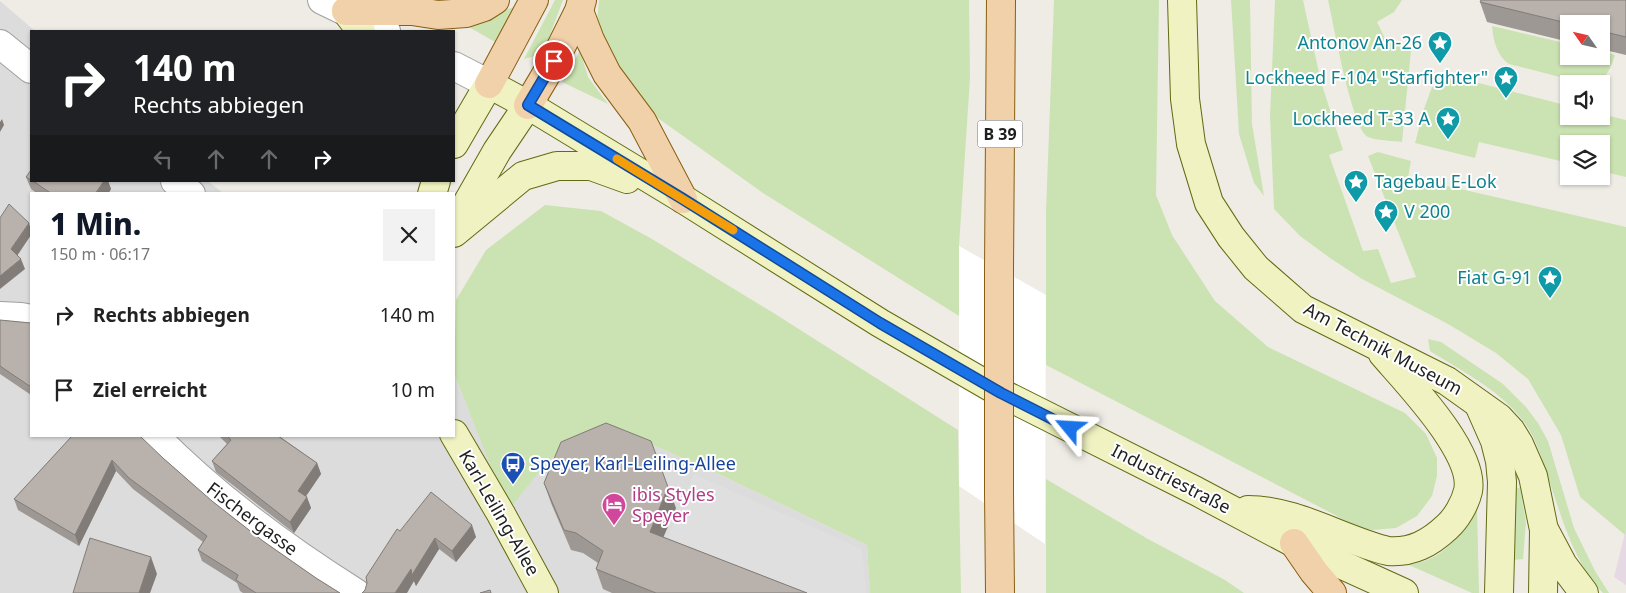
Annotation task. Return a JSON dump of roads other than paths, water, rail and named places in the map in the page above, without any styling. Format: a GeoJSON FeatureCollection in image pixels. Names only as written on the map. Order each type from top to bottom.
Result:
{"type":"FeatureCollection","features":[{"type":"Feature","properties":{"kind":"main road"},"geometry":{"type":"LineString","coordinates":[[343,14],[412,11],[438,15],[466,13],[484,7],[494,0]]}},
{"type":"Feature","properties":{"kind":"main road"},"geometry":{"type":"LineString","coordinates":[[489,84],[534,0]]}},
{"type":"Feature","properties":{"kind":"main road","name":"B 39"},"geometry":{"type":"LineString","coordinates":[[1000,593],[999,269],[1001,0]]}},
{"type":"Feature","properties":{"kind":"main road"},"geometry":{"type":"LineString","coordinates":[[528,105],[554,61],[581,5]]}},
{"type":"Feature","properties":{"kind":"main road"},"geometry":{"type":"LineString","coordinates":[[581,5],[590,40],[607,74],[642,121],[683,199]]}},
{"type":"Feature","properties":{"kind":"main road","name":"B 39"},"geometry":{"type":"LineString","coordinates":[[1000,532],[1018,593]]}},
{"type":"Feature","properties":{"kind":"main road"},"geometry":{"type":"LineString","coordinates":[[1294,543],[1314,572],[1332,593]]}},
{"type":"Feature","properties":{"kind":"street","name":"Am Technik Museum"},"geometry":{"type":"LineString","coordinates":[[1182,0],[1184,84],[1191,144],[1209,203],[1230,237],[1256,268],[1303,309],[1430,372],[1477,401],[1499,418],[1511,431],[1533,476],[1544,530],[1543,593]]}},
{"type":"Feature","properties":{"kind":"street"},"geometry":{"type":"LineString","coordinates":[[343,14],[383,30]]}},
{"type":"Feature","properties":{"kind":"street"},"geometry":{"type":"LineString","coordinates":[[0,44],[30,68]]}},
{"type":"Feature","properties":{"kind":"street","name":"Industriestraße"},"geometry":{"type":"LineString","coordinates":[[455,67],[528,105],[683,199],[880,323],[1001,393],[1294,543],[1404,593]]}},
{"type":"Feature","properties":{"kind":"street"},"geometry":{"type":"LineString","coordinates":[[455,142],[489,84]]}},
{"type":"Feature","properties":{"kind":"street"},"geometry":{"type":"LineString","coordinates":[[455,226],[497,151],[528,105]]}},
{"type":"Feature","properties":{"kind":"street"},"geometry":{"type":"LineString","coordinates":[[455,231],[523,176],[557,166],[591,166],[683,199]]}},
{"type":"Feature","properties":{"kind":"street"},"geometry":{"type":"LineString","coordinates":[[176,182],[189,192]]}},
{"type":"Feature","properties":{"kind":"street"},"geometry":{"type":"LineString","coordinates":[[0,316],[21,317],[30,320]]}},
{"type":"Feature","properties":{"kind":"street"},"geometry":{"type":"LineString","coordinates":[[1232,510],[1258,510],[1294,518],[1378,549],[1399,552],[1424,545],[1450,524],[1461,508],[1468,490],[1466,469],[1449,434],[1376,345]]}},
{"type":"Feature","properties":{"kind":"street","name":"Am Technik Museum"},"geometry":{"type":"LineString","coordinates":[[1477,401],[1495,441],[1500,461],[1502,482],[1499,593]]}},
{"type":"Feature","properties":{"kind":"street","name":"Karl-Leiling-Allee"},"geometry":{"type":"LineString","coordinates":[[455,436],[544,593]]}},
{"type":"Feature","properties":{"kind":"street","name":"Fischergasse"},"geometry":{"type":"LineString","coordinates":[[156,437],[182,464],[238,511],[265,532],[356,593]]}},
{"type":"Feature","properties":{"kind":"street"},"geometry":{"type":"LineString","coordinates":[[1544,530],[1563,565],[1584,593]]}},
{"type":"Feature","properties":{"kind":"place","name":"Antonov An-26"},"geometry":{"type":"Point","coordinates":[1440,64]}},
{"type":"Feature","properties":{"kind":"place","name":"Lockheed F-104 \"Starfighter\""},"geometry":{"type":"Point","coordinates":[1506,99]}},
{"type":"Feature","properties":{"kind":"place","name":"Lockheed T-33 A"},"geometry":{"type":"Point","coordinates":[1448,140]}},
{"type":"Feature","properties":{"kind":"place","name":"Tagebau E-Lok"},"geometry":{"type":"Point","coordinates":[1356,203]}},
{"type":"Feature","properties":{"kind":"place","name":"V 200"},"geometry":{"type":"Point","coordinates":[1386,233]}},
{"type":"Feature","properties":{"kind":"place","name":"Fiat G-91"},"geometry":{"type":"Point","coordinates":[1550,299]}},
{"type":"Feature","properties":{"kind":"place","name":"Speyer, Karl-Leiling-Allee"},"geometry":{"type":"Point","coordinates":[513,485]}},
{"type":"Feature","properties":{"kind":"place","name":"ibis Styles Speyer"},"geometry":{"type":"Point","coordinates":[614,526]}}]}
